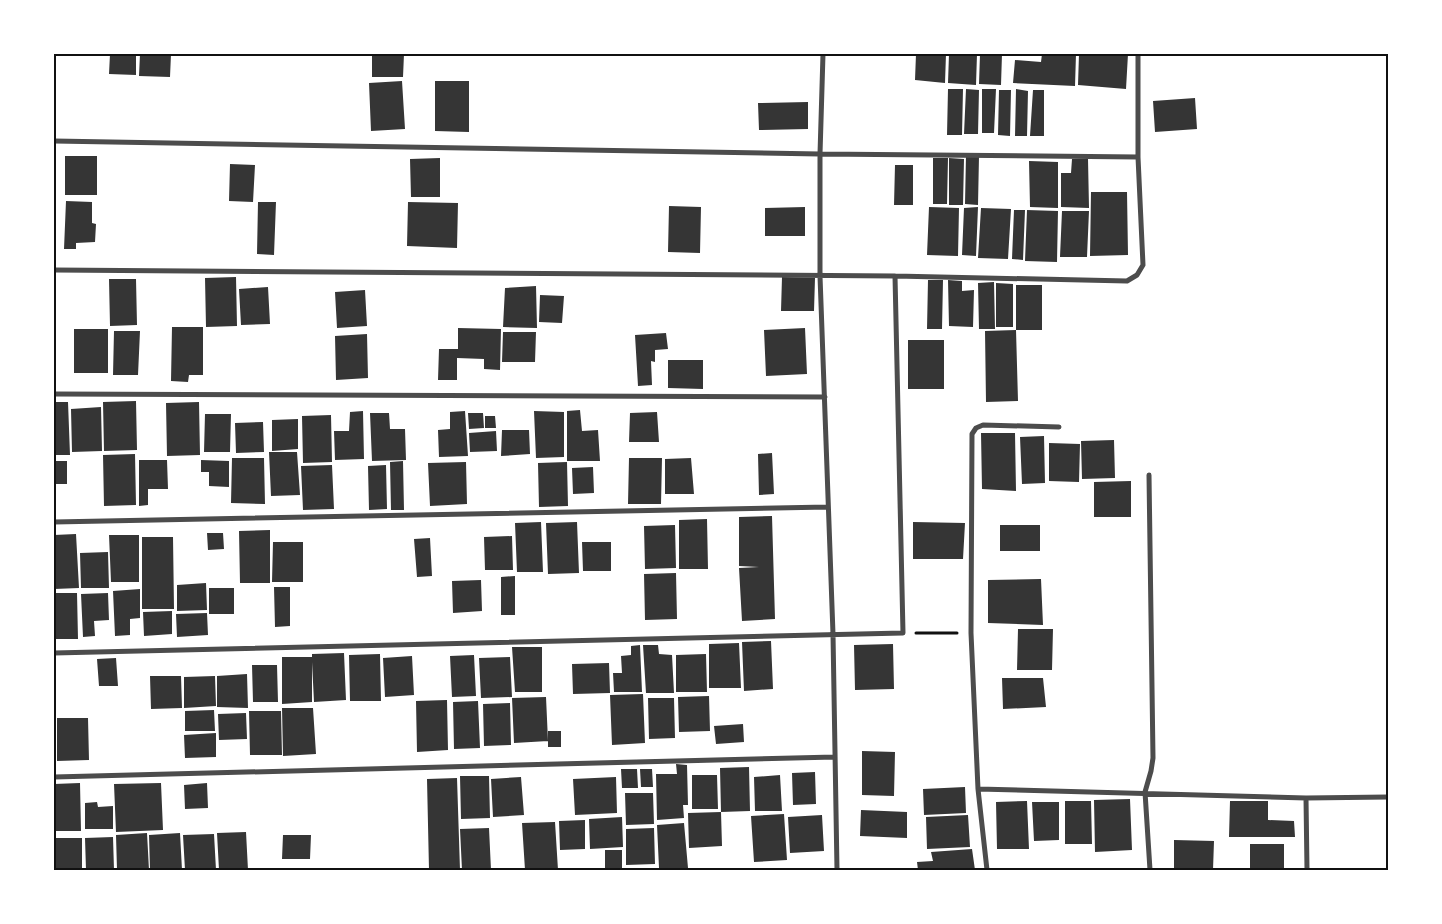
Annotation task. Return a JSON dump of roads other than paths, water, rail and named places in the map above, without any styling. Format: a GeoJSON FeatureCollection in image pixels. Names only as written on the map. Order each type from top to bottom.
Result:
{"type":"FeatureCollection","features":[{"type":"Feature","properties":{"kind":"street"},"geometry":{"type":"LineString","coordinates":[[823,54],[820,154],[820,276],[833,634],[837,870]]}},
{"type":"Feature","properties":{"kind":"street"},"geometry":{"type":"LineString","coordinates":[[54,270],[895,276],[1127,281],[1137,275],[1143,265],[1138,157],[1138,54]]}},
{"type":"Feature","properties":{"kind":"street"},"geometry":{"type":"LineString","coordinates":[[54,141],[820,154],[1138,157]]}},
{"type":"Feature","properties":{"kind":"street"},"geometry":{"type":"LineString","coordinates":[[54,653],[903,633],[895,276]]}},
{"type":"Feature","properties":{"kind":"street"},"geometry":{"type":"LineString","coordinates":[[54,394],[824,397]]}},
{"type":"Feature","properties":{"kind":"street"},"geometry":{"type":"LineString","coordinates":[[988,870],[978,789],[971,633],[972,434],[976,428],[983,425],[1059,427]]}},
{"type":"Feature","properties":{"kind":"street"},"geometry":{"type":"LineString","coordinates":[[1149,474],[1153,750],[1151,771],[1145,792],[1150,870]]}},
{"type":"Feature","properties":{"kind":"street"},"geometry":{"type":"LineString","coordinates":[[54,522],[828,507]]}},
{"type":"Feature","properties":{"kind":"street"},"geometry":{"type":"LineString","coordinates":[[54,777],[835,757]]}},
{"type":"Feature","properties":{"kind":"street"},"geometry":{"type":"LineString","coordinates":[[978,789],[1145,792],[1306,798],[1388,797]]}},
{"type":"Feature","properties":{"kind":"street"},"geometry":{"type":"LineString","coordinates":[[1306,798],[1307,870]]}}]}
